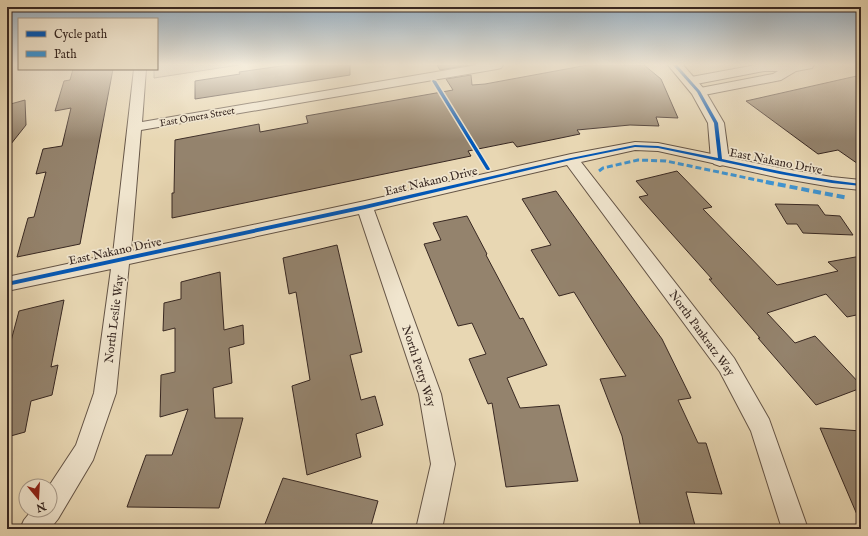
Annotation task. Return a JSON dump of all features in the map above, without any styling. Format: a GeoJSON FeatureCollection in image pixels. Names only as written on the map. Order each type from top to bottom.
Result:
{"type":"FeatureCollection","features":[{"type":"Feature","properties":{"kind":"street","name":"North Leslie Way"},"geometry":{"type":"LineString","coordinates":[[58,495],[85,452],[105,392],[121,260],[138,90]]}},
{"type":"Feature","properties":{"kind":"street","name":"East Omera Street"},"geometry":{"type":"LineString","coordinates":[[134,127],[351,90]]}},
{"type":"Feature","properties":{"kind":"street"},"geometry":{"type":"LineString","coordinates":[[697,90],[716,123],[720,160]]}},
{"type":"Feature","properties":{"kind":"street","name":"East Nakano Drive"},"geometry":{"type":"LineString","coordinates":[[7,284],[365,207],[570,159],[635,146],[648,146],[859,188]]}},
{"type":"Feature","properties":{"kind":"street","name":"North Pankratz Way"},"geometry":{"type":"LineString","coordinates":[[570,159],[727,365],[761,427],[795,529]]}},
{"type":"Feature","properties":{"kind":"street","name":"North Petty Way"},"geometry":{"type":"LineString","coordinates":[[365,207],[430,394],[443,464],[429,529]]}},
{"type":"Feature","properties":{"kind":"street","name":"North Leslie Way"},"geometry":{"type":"LineString","coordinates":[[33,529],[42,518]]}},
{"type":"Feature","properties":{"kind":"building"},"geometry":{"type":"Polygon","coordinates":[[[61,90],[109,90],[80,244],[17,257],[28,218],[34,217],[46,172],[36,174],[43,149],[62,146],[71,108],[55,111],[61,90]]]}},
{"type":"Feature","properties":{"kind":"building"},"geometry":{"type":"Polygon","coordinates":[[[195,90],[253,90],[195,99],[195,90]]]}},
{"type":"Feature","properties":{"kind":"building"},"geometry":{"type":"Polygon","coordinates":[[[453,90],[666,90],[678,118],[656,117],[659,126],[630,125],[577,130],[580,134],[517,147],[513,142],[468,151],[471,156],[172,218],[175,140],[259,124],[260,132],[308,123],[306,116],[453,90]]]}},
{"type":"Feature","properties":{"kind":"building"},"geometry":{"type":"Polygon","coordinates":[[[795,90],[861,90],[861,166],[838,150],[818,154],[746,101],[795,90]]]}},
{"type":"Feature","properties":{"kind":"building"},"geometry":{"type":"Polygon","coordinates":[[[25,100],[26,125],[7,149],[7,105],[25,100]]]}},
{"type":"Feature","properties":{"kind":"building"},"geometry":{"type":"Polygon","coordinates":[[[677,171],[712,207],[703,209],[777,285],[838,271],[828,262],[861,256],[861,314],[847,317],[826,294],[767,313],[795,343],[815,336],[861,385],[861,388],[816,405],[758,338],[760,338],[709,279],[712,279],[639,197],[648,195],[636,181],[677,171]]]}},
{"type":"Feature","properties":{"kind":"building"},"geometry":{"type":"Polygon","coordinates":[[[556,191],[662,339],[691,398],[678,400],[698,443],[706,443],[722,494],[686,492],[696,529],[641,529],[622,436],[600,379],[626,376],[574,292],[559,296],[531,250],[551,245],[522,199],[556,191]]]}},
{"type":"Feature","properties":{"kind":"building"},"geometry":{"type":"Polygon","coordinates":[[[775,204],[818,205],[825,215],[840,216],[853,235],[803,233],[797,224],[787,224],[775,204]]]}},
{"type":"Feature","properties":{"kind":"building"},"geometry":{"type":"Polygon","coordinates":[[[467,216],[520,319],[523,318],[547,365],[507,378],[520,408],[559,405],[578,481],[506,487],[492,403],[488,404],[469,359],[486,354],[472,323],[458,326],[424,244],[441,240],[433,223],[467,216]]]}},
{"type":"Feature","properties":{"kind":"building"},"geometry":{"type":"Polygon","coordinates":[[[337,245],[362,352],[350,355],[361,400],[375,396],[383,425],[356,434],[361,457],[307,475],[292,386],[310,380],[296,292],[289,294],[283,258],[337,245]]]}},
{"type":"Feature","properties":{"kind":"building"},"geometry":{"type":"Polygon","coordinates":[[[220,272],[224,330],[243,325],[244,344],[229,348],[232,383],[213,388],[215,418],[243,418],[219,508],[127,507],[146,455],[172,455],[188,409],[160,417],[161,375],[175,372],[175,328],[163,331],[164,303],[181,299],[181,282],[220,272]]]}},
{"type":"Feature","properties":{"kind":"building"},"geometry":{"type":"Polygon","coordinates":[[[64,300],[51,367],[58,365],[52,395],[31,401],[25,432],[7,437],[7,356],[19,311],[64,300]]]}},
{"type":"Feature","properties":{"kind":"building"},"geometry":{"type":"Polygon","coordinates":[[[820,428],[861,431],[861,524],[820,428]]]}},
{"type":"Feature","properties":{"kind":"building"},"geometry":{"type":"Polygon","coordinates":[[[283,478],[378,501],[370,529],[263,529],[283,478]]]}},
{"type":"Feature","properties":{"kind":"marked path"},"geometry":{"type":"LineString","coordinates":[[599,171],[603,168],[638,160],[666,161],[743,178],[848,198]]}},
{"type":"Feature","properties":{"kind":"cycle path"},"geometry":{"type":"LineString","coordinates":[[440,90],[488,169]]}},
{"type":"Feature","properties":{"kind":"cycle path"},"geometry":{"type":"LineString","coordinates":[[697,90],[716,123],[720,160]]}},
{"type":"Feature","properties":{"kind":"cycle path"},"geometry":{"type":"LineString","coordinates":[[7,284],[365,207],[571,159],[635,146],[658,147],[780,173],[832,182],[861,185]]}}]}
